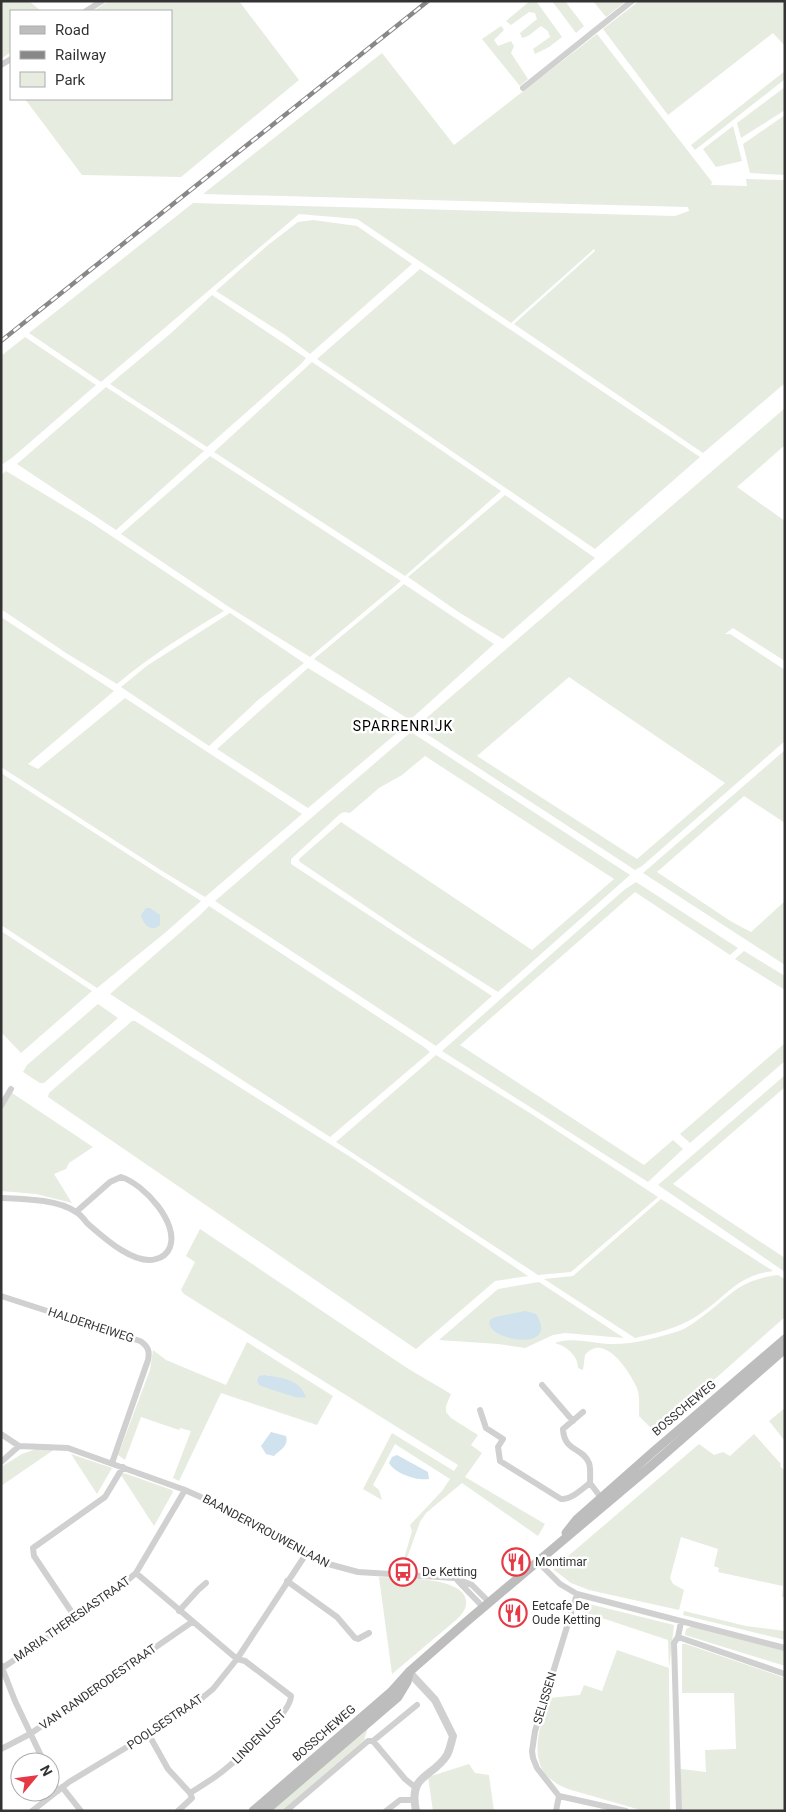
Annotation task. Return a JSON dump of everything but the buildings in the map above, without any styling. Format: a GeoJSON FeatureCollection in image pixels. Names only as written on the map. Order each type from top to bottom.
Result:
{"type":"FeatureCollection","features":[{"type":"Feature","properties":{"kind":"main road","name":"BOSSCHEWEG"},"geometry":{"type":"LineString","coordinates":[[603,1501],[785,1339]]}},
{"type":"Feature","properties":{"kind":"main road","name":"BOSSCHEWEG"},"geometry":{"type":"LineString","coordinates":[[253,1811],[391,1692],[409,1672],[558,1543],[577,1519],[651,1466],[785,1349]]}},
{"type":"Feature","properties":{"kind":"main road","name":"BOSSCHEWEG"},"geometry":{"type":"LineString","coordinates":[[265,1811],[398,1697],[407,1682],[409,1672]]}},
{"type":"Feature","properties":{"kind":"street"},"geometry":{"type":"LineString","coordinates":[[88,10],[102,1]]}},
{"type":"Feature","properties":{"kind":"street"},"geometry":{"type":"LineString","coordinates":[[523,88],[632,1]]}},
{"type":"Feature","properties":{"kind":"street"},"geometry":{"type":"LineString","coordinates":[[1,1106],[11,1089]]}},
{"type":"Feature","properties":{"kind":"street"},"geometry":{"type":"LineString","coordinates":[[1,1198],[50,1202],[76,1212],[108,1241],[141,1259],[151,1261],[160,1259],[169,1251],[173,1239],[170,1228],[161,1211],[149,1196],[128,1179],[121,1177],[110,1182],[76,1212]]}},
{"type":"Feature","properties":{"kind":"street","name":"HALDERHEIWEG"},"geometry":{"type":"LineString","coordinates":[[1,1296],[140,1341],[147,1347],[150,1353],[148,1360],[112,1463]]}},
{"type":"Feature","properties":{"kind":"street"},"geometry":{"type":"LineString","coordinates":[[542,1385],[573,1421]]}},
{"type":"Feature","properties":{"kind":"street"},"geometry":{"type":"LineString","coordinates":[[480,1410],[486,1428],[503,1439],[498,1447],[500,1461],[561,1499],[566,1500],[570,1498],[590,1483]]}},
{"type":"Feature","properties":{"kind":"street"},"geometry":{"type":"LineString","coordinates":[[583,1412],[563,1429],[564,1437],[567,1444],[587,1459],[590,1469],[590,1483],[603,1501]]}},
{"type":"Feature","properties":{"kind":"street"},"geometry":{"type":"LineString","coordinates":[[1,1434],[19,1446],[1,1462]]}},
{"type":"Feature","properties":{"kind":"street","name":"BAANDERVROUWENLAAN"},"geometry":{"type":"LineString","coordinates":[[19,1446],[68,1448],[185,1490],[234,1512],[321,1562],[358,1572],[456,1578],[472,1585],[486,1605]]}},
{"type":"Feature","properties":{"kind":"street"},"geometry":{"type":"LineString","coordinates":[[75,1617],[34,1556],[33,1548],[105,1497],[123,1467]]}},
{"type":"Feature","properties":{"kind":"street","name":"MARIA THERESIASTRAAT"},"geometry":{"type":"LineString","coordinates":[[2,1667],[114,1592],[136,1573],[185,1490]]}},
{"type":"Feature","properties":{"kind":"street","name":"POOLSESTRAAT"},"geometry":{"type":"LineString","coordinates":[[60,1789],[185,1712],[213,1689],[237,1659],[306,1554]]}},
{"type":"Feature","properties":{"kind":"street"},"geometry":{"type":"LineString","coordinates":[[537,1561],[560,1584],[577,1594],[785,1648]]}},
{"type":"Feature","properties":{"kind":"street"},"geometry":{"type":"LineString","coordinates":[[136,1573],[237,1659]]}},
{"type":"Feature","properties":{"kind":"street"},"geometry":{"type":"LineString","coordinates":[[287,1581],[337,1617],[355,1638],[358,1639],[369,1634]]}},
{"type":"Feature","properties":{"kind":"street"},"geometry":{"type":"LineString","coordinates":[[180,1611],[198,1590],[206,1584]]}},
{"type":"Feature","properties":{"kind":"street","name":"SELISSEN"},"geometry":{"type":"LineString","coordinates":[[560,1796],[537,1768],[532,1751],[535,1731],[577,1594]]}},
{"type":"Feature","properties":{"kind":"street","name":"VAN RANDERODESTRAAT"},"geometry":{"type":"LineString","coordinates":[[1,1749],[30,1734],[192,1622]]}},
{"type":"Feature","properties":{"kind":"street"},"geometry":{"type":"LineString","coordinates":[[679,1811],[674,1644],[678,1637],[681,1622]]}},
{"type":"Feature","properties":{"kind":"street"},"geometry":{"type":"LineString","coordinates":[[678,1637],[785,1674]]}},
{"type":"Feature","properties":{"kind":"street","name":"LINDENLUST"},"geometry":{"type":"LineString","coordinates":[[178,1811],[192,1798],[190,1793],[221,1772],[244,1753],[282,1714],[291,1701],[290,1696],[244,1661],[237,1659]]}},
{"type":"Feature","properties":{"kind":"street"},"geometry":{"type":"LineString","coordinates":[[2,1667],[39,1752]]}},
{"type":"Feature","properties":{"kind":"street"},"geometry":{"type":"LineString","coordinates":[[409,1672],[434,1700],[453,1736],[446,1756],[418,1782],[414,1800],[416,1811]]}},
{"type":"Feature","properties":{"kind":"street"},"geometry":{"type":"LineString","coordinates":[[374,1742],[417,1705]]}},
{"type":"Feature","properties":{"kind":"street"},"geometry":{"type":"LineString","coordinates":[[149,1735],[168,1769],[190,1793]]}},
{"type":"Feature","properties":{"kind":"street"},"geometry":{"type":"LineString","coordinates":[[286,1811],[368,1741],[374,1742],[416,1788]]}},
{"type":"Feature","properties":{"kind":"street"},"geometry":{"type":"LineString","coordinates":[[60,1789],[81,1811]]}},
{"type":"Feature","properties":{"kind":"street"},"geometry":{"type":"LineString","coordinates":[[556,1811],[560,1796],[626,1811]]}},
{"type":"Feature","properties":{"kind":"street"},"geometry":{"type":"LineString","coordinates":[[386,1811],[400,1800],[414,1800]]}},
{"type":"Feature","properties":{"kind":"street","name":"POOLSESTRAAT"},"geometry":{"type":"LineString","coordinates":[[32,1811],[43,1802]]}},
{"type":"Feature","properties":{"kind":"green space"},"geometry":{"type":"Polygon","coordinates":[[[1,1],[29,1],[40,10],[10,10],[10,53],[1,59],[1,1]]]}},
{"type":"Feature","properties":{"kind":"green space"},"geometry":{"type":"Polygon","coordinates":[[[109,1],[239,1],[299,80],[181,177],[82,175],[26,100],[172,100],[172,10],[95,10],[109,1]]]}},
{"type":"Feature","properties":{"kind":"green space"},"geometry":{"type":"Polygon","coordinates":[[[530,1],[536,1],[562,37],[549,47],[535,54],[533,49],[550,37],[548,31],[541,26],[528,36],[522,38],[520,33],[537,19],[535,13],[529,12],[511,25],[506,21],[530,1]]]}},
{"type":"Feature","properties":{"kind":"green space"},"geometry":{"type":"Polygon","coordinates":[[[552,1],[565,1],[584,26],[576,33],[552,1]]]}},
{"type":"Feature","properties":{"kind":"green space"},"geometry":{"type":"Polygon","coordinates":[[[593,1],[626,1],[606,17],[593,1]]]}},
{"type":"Feature","properties":{"kind":"green space"},"geometry":{"type":"Polygon","coordinates":[[[639,1],[785,1],[785,46],[773,33],[668,115],[603,29],[639,1]]]}},
{"type":"Feature","properties":{"kind":"green space"},"geometry":{"type":"Polygon","coordinates":[[[501,26],[504,30],[494,40],[498,46],[511,41],[514,46],[511,53],[528,79],[520,86],[482,39],[501,26]]]}},
{"type":"Feature","properties":{"kind":"green space"},"geometry":{"type":"Polygon","coordinates":[[[597,34],[712,182],[711,185],[747,186],[746,179],[785,180],[785,383],[703,453],[514,324],[595,251],[594,249],[511,323],[357,219],[299,214],[101,382],[29,333],[193,203],[675,216],[689,211],[688,207],[203,194],[382,53],[454,145],[597,34]]]}},
{"type":"Feature","properties":{"kind":"green space"},"geometry":{"type":"Polygon","coordinates":[[[785,71],[785,79],[695,150],[691,145],[785,71]]]}},
{"type":"Feature","properties":{"kind":"green space"},"geometry":{"type":"Polygon","coordinates":[[[785,87],[785,110],[741,138],[737,123],[785,87]]]}},
{"type":"Feature","properties":{"kind":"green space"},"geometry":{"type":"Polygon","coordinates":[[[785,115],[785,175],[750,173],[743,144],[785,115]]]}},
{"type":"Feature","properties":{"kind":"green space"},"geometry":{"type":"Polygon","coordinates":[[[733,126],[742,161],[716,167],[703,149],[733,126]]]}},
{"type":"Feature","properties":{"kind":"green space"},"geometry":{"type":"Polygon","coordinates":[[[313,220],[357,226],[412,264],[310,354],[285,335],[216,291],[268,245],[298,222],[313,220]]]}},
{"type":"Feature","properties":{"kind":"green space"},"geometry":{"type":"Polygon","coordinates":[[[420,269],[700,457],[595,549],[317,359],[420,269]]]}},
{"type":"Feature","properties":{"kind":"green space"},"geometry":{"type":"Polygon","coordinates":[[[212,295],[306,358],[207,447],[110,384],[170,334],[212,295]]]}},
{"type":"Feature","properties":{"kind":"green space"},"geometry":{"type":"Polygon","coordinates":[[[25,337],[96,385],[3,464],[1,462],[1,356],[25,337]]]}},
{"type":"Feature","properties":{"kind":"green space"},"geometry":{"type":"Polygon","coordinates":[[[312,362],[501,491],[405,576],[214,452],[312,362]]]}},
{"type":"Feature","properties":{"kind":"green space"},"geometry":{"type":"Polygon","coordinates":[[[106,387],[204,451],[116,530],[17,464],[106,387]]]}},
{"type":"Feature","properties":{"kind":"green space"},"geometry":{"type":"Polygon","coordinates":[[[785,408],[785,445],[737,487],[785,521],[785,661],[733,628],[725,634],[730,634],[785,670],[785,741],[642,866],[635,870],[416,727],[785,408]],[[569,677],[477,756],[637,859],[725,783],[569,677]]]}},
{"type":"Feature","properties":{"kind":"green space"},"geometry":{"type":"Polygon","coordinates":[[[210,456],[401,581],[310,657],[229,607],[121,534],[210,456]]]}},
{"type":"Feature","properties":{"kind":"green space"},"geometry":{"type":"Polygon","coordinates":[[[6,471],[92,523],[224,611],[169,645],[117,684],[66,653],[1,609],[1,475],[6,471]]]}},
{"type":"Feature","properties":{"kind":"green space"},"geometry":{"type":"Polygon","coordinates":[[[505,495],[595,558],[503,639],[460,613],[408,577],[505,495]]]}},
{"type":"Feature","properties":{"kind":"green space"},"geometry":{"type":"Polygon","coordinates":[[[404,584],[494,644],[410,720],[314,659],[404,584]]]}},
{"type":"Feature","properties":{"kind":"green space"},"geometry":{"type":"Polygon","coordinates":[[[230,613],[304,663],[258,700],[209,746],[121,687],[148,665],[230,613]]]}},
{"type":"Feature","properties":{"kind":"green space"},"geometry":{"type":"Polygon","coordinates":[[[1,617],[114,691],[28,764],[38,769],[125,698],[302,814],[205,897],[1,767],[1,617]]]}},
{"type":"Feature","properties":{"kind":"green space"},"geometry":{"type":"Polygon","coordinates":[[[308,668],[404,727],[308,808],[217,749],[308,668]]]}},
{"type":"Feature","properties":{"kind":"green space"},"geometry":{"type":"Polygon","coordinates":[[[411,732],[630,875],[498,992],[411,937],[300,862],[299,859],[341,822],[532,950],[614,879],[425,756],[402,775],[379,788],[350,813],[344,812],[340,814],[291,859],[291,864],[492,996],[436,1046],[215,901],[411,732]]]}},
{"type":"Feature","properties":{"kind":"green space"},"geometry":{"type":"Polygon","coordinates":[[[785,750],[785,823],[744,796],[657,872],[732,922],[751,932],[785,901],[785,965],[643,873],[785,750]]]}},
{"type":"Feature","properties":{"kind":"green space"},"geometry":{"type":"Polygon","coordinates":[[[1,773],[201,901],[97,988],[1,925],[1,773]]]}},
{"type":"Feature","properties":{"kind":"green space"},"geometry":{"type":"Polygon","coordinates":[[[636,882],[738,948],[730,955],[635,892],[460,1045],[644,1165],[673,1140],[683,1149],[648,1182],[442,1051],[624,890],[636,882]]]}},
{"type":"Feature","properties":{"kind":"green space"},"geometry":{"type":"Polygon","coordinates":[[[209,906],[430,1052],[330,1137],[110,994],[209,906]]]}},
{"type":"Feature","properties":{"kind":"green space"},"geometry":{"type":"Polygon","coordinates":[[[1,931],[92,991],[21,1053],[1,1032],[1,931]]]}},
{"type":"Feature","properties":{"kind":"green space"},"geometry":{"type":"Polygon","coordinates":[[[744,951],[785,976],[785,990],[735,959],[744,951]]]}},
{"type":"Feature","properties":{"kind":"green space"},"geometry":{"type":"Polygon","coordinates":[[[98,1004],[118,1018],[44,1083],[40,1083],[23,1072],[27,1065],[98,1004]]]}},
{"type":"Feature","properties":{"kind":"green space"},"geometry":{"type":"Polygon","coordinates":[[[132,1021],[135,1021],[352,1158],[528,1276],[495,1281],[416,1349],[48,1097],[49,1093],[132,1021]]]}},
{"type":"Feature","properties":{"kind":"green space"},"geometry":{"type":"Polygon","coordinates":[[[785,1043],[785,1061],[690,1143],[680,1134],[785,1043]]]}},
{"type":"Feature","properties":{"kind":"green space"},"geometry":{"type":"Polygon","coordinates":[[[436,1055],[533,1115],[658,1197],[571,1272],[538,1275],[336,1142],[436,1055]]]}},
{"type":"Feature","properties":{"kind":"green space"},"geometry":{"type":"Polygon","coordinates":[[[785,1075],[785,1087],[673,1184],[785,1258],[785,1272],[658,1185],[785,1075]]]}},
{"type":"Feature","properties":{"kind":"green space"},"geometry":{"type":"Polygon","coordinates":[[[12,1093],[93,1147],[69,1163],[66,1169],[54,1174],[72,1203],[36,1194],[1,1191],[1,1111],[12,1093]]]}},
{"type":"Feature","properties":{"kind":"green space"},"geometry":{"type":"Polygon","coordinates":[[[661,1199],[773,1271],[749,1278],[740,1283],[707,1309],[682,1324],[635,1338],[544,1279],[573,1276],[661,1199]]]}},
{"type":"Feature","properties":{"kind":"green space"},"geometry":{"type":"Polygon","coordinates":[[[200,1229],[407,1368],[451,1394],[446,1406],[446,1412],[451,1418],[478,1435],[471,1445],[482,1453],[465,1477],[545,1524],[538,1536],[462,1483],[426,1513],[420,1522],[404,1566],[402,1566],[412,1531],[410,1525],[442,1491],[450,1479],[395,1444],[373,1485],[379,1490],[382,1500],[363,1489],[392,1433],[454,1471],[458,1465],[184,1294],[181,1290],[195,1262],[186,1256],[200,1229]]]}},
{"type":"Feature","properties":{"kind":"green space"},"geometry":{"type":"Polygon","coordinates":[[[778,1275],[785,1279],[785,1317],[655,1432],[639,1416],[637,1388],[629,1373],[616,1356],[600,1348],[592,1349],[585,1355],[583,1370],[578,1368],[576,1359],[571,1352],[555,1343],[574,1340],[608,1344],[626,1343],[679,1331],[699,1319],[743,1285],[764,1277],[778,1275]]]}},
{"type":"Feature","properties":{"kind":"green space"},"geometry":{"type":"Polygon","coordinates":[[[539,1282],[624,1338],[565,1333],[553,1335],[525,1348],[439,1340],[498,1289],[539,1282]]]}},
{"type":"Feature","properties":{"kind":"green space"},"geometry":{"type":"Polygon","coordinates":[[[247,1342],[333,1396],[317,1425],[221,1393],[179,1481],[173,1478],[191,1431],[180,1428],[179,1430],[141,1417],[125,1460],[118,1455],[150,1370],[153,1350],[166,1360],[226,1385],[247,1342]],[[265,1375],[260,1386],[305,1398],[300,1389],[295,1385],[265,1375]]]}},
{"type":"Feature","properties":{"kind":"green space"},"geometry":{"type":"Polygon","coordinates":[[[785,1408],[785,1441],[769,1421],[785,1408]]]}},
{"type":"Feature","properties":{"kind":"green space"},"geometry":{"type":"Polygon","coordinates":[[[754,1434],[785,1471],[785,1597],[782,1597],[783,1586],[718,1572],[719,1568],[714,1566],[718,1549],[681,1537],[670,1578],[673,1584],[684,1590],[679,1610],[589,1590],[571,1583],[553,1569],[699,1444],[714,1455],[723,1452],[730,1456],[754,1434]]]}},
{"type":"Feature","properties":{"kind":"green space"},"geometry":{"type":"Polygon","coordinates":[[[39,1448],[55,1449],[1,1486],[1,1467],[22,1454],[39,1448]]]}},
{"type":"Feature","properties":{"kind":"green space"},"geometry":{"type":"Polygon","coordinates":[[[71,1454],[112,1468],[97,1494],[71,1454]]]}},
{"type":"Feature","properties":{"kind":"green space"},"geometry":{"type":"Polygon","coordinates":[[[124,1473],[172,1490],[173,1492],[154,1526],[121,1475],[124,1473]]]}},
{"type":"Feature","properties":{"kind":"green space"},"geometry":{"type":"Polygon","coordinates":[[[379,1577],[431,1580],[445,1583],[457,1588],[464,1595],[466,1604],[464,1611],[456,1620],[392,1674],[379,1577]]]}},
{"type":"Feature","properties":{"kind":"green space"},"geometry":{"type":"Polygon","coordinates":[[[581,1602],[674,1625],[669,1668],[668,1640],[578,1610],[581,1602]]]}},
{"type":"Feature","properties":{"kind":"green space"},"geometry":{"type":"Polygon","coordinates":[[[684,1611],[746,1626],[785,1631],[785,1640],[683,1615],[684,1611]]]}},
{"type":"Feature","properties":{"kind":"green space"},"geometry":{"type":"Polygon","coordinates":[[[695,1625],[785,1649],[785,1666],[685,1635],[686,1629],[695,1625]]]}},
{"type":"Feature","properties":{"kind":"green space"},"geometry":{"type":"Polygon","coordinates":[[[682,1644],[785,1678],[785,1811],[681,1811],[681,1769],[706,1772],[705,1750],[736,1749],[734,1693],[682,1693],[682,1644]]]}},
{"type":"Feature","properties":{"kind":"green space"},"geometry":{"type":"Polygon","coordinates":[[[617,1650],[669,1668],[670,1811],[644,1811],[568,1789],[554,1782],[544,1773],[539,1762],[537,1750],[541,1725],[549,1698],[580,1695],[584,1685],[602,1691],[617,1650]]]}},
{"type":"Feature","properties":{"kind":"green space"},"geometry":{"type":"Polygon","coordinates":[[[368,1728],[364,1740],[282,1811],[267,1811],[368,1728]]]}},
{"type":"Feature","properties":{"kind":"green space"},"geometry":{"type":"Polygon","coordinates":[[[469,1764],[475,1773],[489,1775],[494,1811],[433,1811],[428,1777],[469,1764]]]}},
{"type":"Feature","properties":{"kind":"water"},"geometry":{"type":"Polygon","coordinates":[[[146,908],[150,908],[160,915],[160,925],[151,928],[146,924],[141,915],[146,908]]]}},
{"type":"Feature","properties":{"kind":"water"},"geometry":{"type":"Polygon","coordinates":[[[525,1311],[536,1314],[541,1327],[539,1335],[530,1339],[519,1340],[497,1333],[490,1327],[490,1320],[495,1317],[525,1311]]]}},
{"type":"Feature","properties":{"kind":"water"},"geometry":{"type":"Polygon","coordinates":[[[265,1375],[290,1380],[300,1387],[306,1398],[295,1397],[260,1386],[257,1381],[259,1376],[265,1375]]]}},
{"type":"Feature","properties":{"kind":"water"},"geometry":{"type":"Polygon","coordinates":[[[271,1432],[286,1436],[287,1439],[283,1448],[274,1456],[266,1454],[261,1446],[271,1432]]]}},
{"type":"Feature","properties":{"kind":"water"},"geometry":{"type":"Polygon","coordinates":[[[397,1455],[428,1472],[429,1479],[413,1478],[392,1467],[389,1463],[392,1457],[397,1455]]]}},
{"type":"Feature","properties":{"kind":"railway"},"geometry":{"type":"LineString","coordinates":[[1,341],[428,1]]}},
{"type":"Feature","properties":{"kind":"place","name":"Montimar"},"geometry":{"type":"Point","coordinates":[516,1562]}},
{"type":"Feature","properties":{"kind":"place","name":"De Ketting"},"geometry":{"type":"Point","coordinates":[403,1572]}},
{"type":"Feature","properties":{"kind":"place","name":"Eetcafe De Oude Ketting"},"geometry":{"type":"Point","coordinates":[513,1613]}},
{"type":"Feature","properties":{"kind":"district","name":"SPARRENRIJK"},"geometry":{"type":"Point","coordinates":[403,726]}}]}
